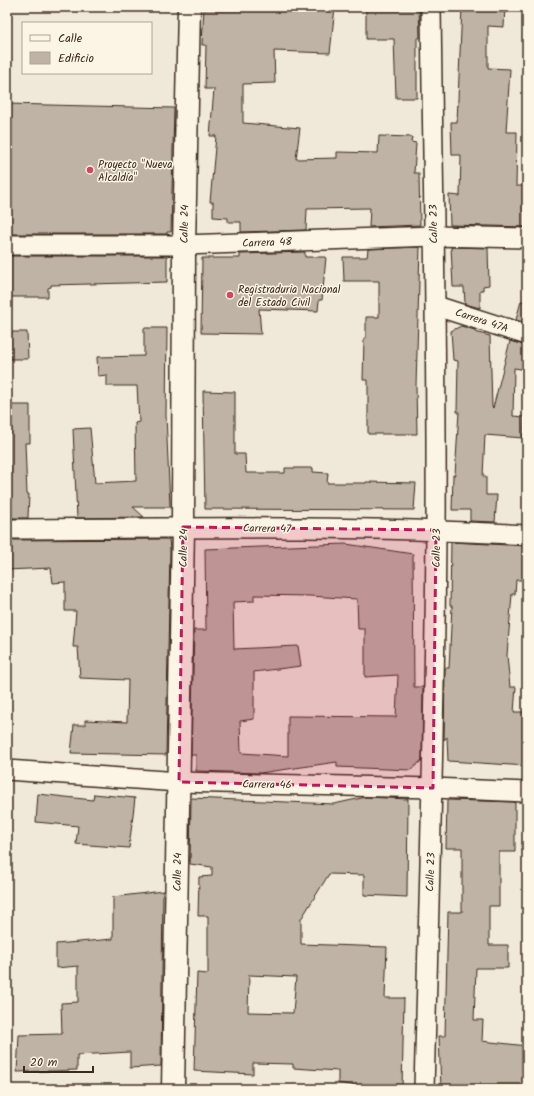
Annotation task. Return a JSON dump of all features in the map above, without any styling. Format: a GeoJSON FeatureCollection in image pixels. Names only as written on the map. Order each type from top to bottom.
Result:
{"type":"FeatureCollection","features":[{"type":"Feature","properties":{"kind":"main road","name":"Calle 24"},"geometry":{"type":"LineString","coordinates":[[173,1089],[183,528],[184,245],[189,7]]}},
{"type":"Feature","properties":{"kind":"street","name":"Calle 23"},"geometry":{"type":"LineString","coordinates":[[424,1089],[433,788],[436,530],[436,306],[433,236],[431,7]]}},
{"type":"Feature","properties":{"kind":"street","name":"Carrera 48"},"geometry":{"type":"LineString","coordinates":[[7,245],[184,245],[433,236],[527,238]]}},
{"type":"Feature","properties":{"kind":"street","name":"Carrera 47A"},"geometry":{"type":"LineString","coordinates":[[436,306],[527,335]]}},
{"type":"Feature","properties":{"kind":"street","name":"Carrera 47"},"geometry":{"type":"LineString","coordinates":[[7,529],[183,528],[436,530],[527,535]]}},
{"type":"Feature","properties":{"kind":"street","name":"Carrera 46"},"geometry":{"type":"LineString","coordinates":[[7,770],[179,782],[433,788],[527,792]]}},
{"type":"Feature","properties":{"kind":"highlighted area"},"geometry":{"type":"Polygon","coordinates":[[[183,527],[436,530],[433,788],[179,782],[183,527]]]}},
{"type":"Feature","properties":{"kind":"building"},"geometry":{"type":"Polygon","coordinates":[[[204,7],[335,7],[330,53],[274,51],[275,83],[243,84],[243,123],[300,128],[296,159],[337,158],[337,152],[378,153],[379,136],[412,137],[411,142],[416,143],[414,173],[419,173],[420,225],[369,227],[370,208],[307,209],[306,230],[241,232],[241,222],[228,222],[228,218],[213,217],[213,202],[210,202],[216,136],[210,136],[214,89],[205,89],[206,45],[202,45],[204,7]]]}},
{"type":"Feature","properties":{"kind":"building"},"geometry":{"type":"Polygon","coordinates":[[[366,7],[419,7],[420,38],[417,38],[417,98],[396,98],[394,39],[366,39],[366,7]]]}},
{"type":"Feature","properties":{"kind":"building"},"geometry":{"type":"Polygon","coordinates":[[[462,7],[505,7],[504,27],[488,26],[488,68],[510,69],[506,132],[517,132],[516,186],[524,186],[527,227],[450,225],[449,195],[460,196],[461,155],[452,155],[451,122],[457,122],[462,7]]]}},
{"type":"Feature","properties":{"kind":"building","name":"Proyecto \"Nueva Alcaldía\""},"geometry":{"type":"Polygon","coordinates":[[[7,104],[174,108],[171,232],[167,232],[167,234],[7,234],[7,104]]]}},
{"type":"Feature","properties":{"kind":"building"},"geometry":{"type":"Polygon","coordinates":[[[420,247],[416,386],[417,434],[368,434],[368,380],[363,380],[364,338],[366,338],[366,317],[379,317],[379,281],[344,281],[343,257],[367,257],[368,249],[420,247]]]}},
{"type":"Feature","properties":{"kind":"building"},"geometry":{"type":"Polygon","coordinates":[[[451,247],[488,248],[489,285],[483,286],[483,290],[480,290],[480,308],[465,304],[464,287],[453,287],[451,247]]]}},
{"type":"Feature","properties":{"kind":"building"},"geometry":{"type":"Polygon","coordinates":[[[305,252],[305,257],[326,257],[322,300],[319,300],[318,311],[259,309],[261,334],[201,333],[202,258],[240,258],[240,254],[305,252]]]}},
{"type":"Feature","properties":{"kind":"building"},"geometry":{"type":"Polygon","coordinates":[[[7,256],[167,256],[167,282],[51,285],[51,287],[48,288],[48,297],[7,297],[7,256]]]}},
{"type":"Feature","properties":{"kind":"building"},"geometry":{"type":"Polygon","coordinates":[[[521,301],[527,302],[527,323],[516,320],[521,301]]]}},
{"type":"Feature","properties":{"kind":"building"},"geometry":{"type":"Polygon","coordinates":[[[461,326],[490,336],[493,408],[510,341],[527,346],[527,370],[514,368],[513,416],[524,417],[523,438],[485,435],[483,476],[486,476],[486,495],[497,495],[495,522],[470,521],[470,510],[452,510],[453,475],[455,475],[459,412],[457,412],[458,361],[453,360],[451,331],[461,326]]]}},
{"type":"Feature","properties":{"kind":"building"},"geometry":{"type":"Polygon","coordinates":[[[144,328],[167,328],[166,415],[170,507],[133,507],[144,517],[77,518],[73,429],[90,428],[95,483],[136,481],[135,423],[139,422],[137,386],[107,386],[107,375],[98,376],[97,357],[144,356],[144,328]]]}},
{"type":"Feature","properties":{"kind":"building"},"geometry":{"type":"Polygon","coordinates":[[[7,332],[27,332],[28,359],[7,359],[7,332]]]}},
{"type":"Feature","properties":{"kind":"building"},"geometry":{"type":"Polygon","coordinates":[[[203,391],[235,392],[235,454],[245,454],[246,473],[285,473],[285,468],[313,468],[313,472],[328,473],[327,483],[416,483],[414,510],[205,509],[203,391]]]}},
{"type":"Feature","properties":{"kind":"building"},"geometry":{"type":"Polygon","coordinates":[[[7,405],[30,405],[30,443],[25,443],[27,494],[29,494],[28,518],[7,518],[7,405]]]}},
{"type":"Feature","properties":{"kind":"building"},"geometry":{"type":"Polygon","coordinates":[[[169,539],[166,755],[71,753],[74,725],[85,725],[85,720],[127,722],[128,680],[80,678],[78,647],[73,647],[76,611],[65,611],[65,582],[53,583],[51,568],[7,570],[7,540],[169,539]]]}},
{"type":"Feature","properties":{"kind":"building"},"geometry":{"type":"Polygon","coordinates":[[[451,542],[527,546],[527,580],[516,580],[515,594],[512,594],[507,655],[510,687],[516,687],[514,712],[527,712],[527,766],[448,761],[447,737],[444,740],[445,668],[449,668],[452,606],[450,606],[451,542]]]}},
{"type":"Feature","properties":{"kind":"building"},"geometry":{"type":"Polygon","coordinates":[[[346,544],[413,554],[414,687],[423,687],[422,760],[411,770],[337,767],[337,762],[260,773],[196,771],[196,755],[191,755],[194,630],[206,630],[205,549],[346,544]],[[254,595],[254,601],[233,602],[234,649],[298,646],[301,666],[254,672],[254,719],[240,721],[241,753],[288,756],[288,716],[396,717],[398,675],[365,677],[365,629],[358,629],[357,599],[254,595]]]}},
{"type":"Feature","properties":{"kind":"building"},"geometry":{"type":"Polygon","coordinates":[[[38,794],[93,800],[94,794],[135,798],[129,848],[76,844],[78,826],[36,822],[38,794]]]}},
{"type":"Feature","properties":{"kind":"building"},"geometry":{"type":"Polygon","coordinates":[[[366,797],[408,799],[407,897],[364,895],[364,875],[329,874],[301,919],[301,944],[387,947],[385,998],[404,998],[402,1089],[375,1089],[338,1083],[338,1071],[293,1068],[293,1064],[253,1063],[253,1074],[194,1071],[197,973],[208,974],[208,916],[198,916],[199,877],[212,876],[212,867],[190,864],[191,798],[334,804],[366,797]],[[249,975],[248,1012],[293,1013],[296,977],[249,975]]]}},
{"type":"Feature","properties":{"kind":"building"},"geometry":{"type":"Polygon","coordinates":[[[447,800],[515,802],[515,852],[499,852],[499,906],[489,906],[489,945],[508,945],[508,968],[476,968],[474,1020],[483,1020],[482,1041],[527,1046],[527,1089],[441,1089],[439,1036],[445,1036],[448,912],[462,912],[462,848],[446,848],[447,800]]]}},
{"type":"Feature","properties":{"kind":"building"},"geometry":{"type":"Polygon","coordinates":[[[163,891],[161,1066],[130,1068],[130,1052],[77,1055],[77,1070],[17,1072],[19,1035],[62,1034],[61,1003],[78,1002],[78,966],[56,968],[56,944],[113,939],[113,897],[163,891]]]}},
{"type":"Feature","properties":{"kind":"place","name":"Proyecto \"Nueva Alcaldía\""},"geometry":{"type":"Point","coordinates":[90,170]}},
{"type":"Feature","properties":{"kind":"place","name":"Registraduria Nacional del Estado Civil"},"geometry":{"type":"Point","coordinates":[230,295]}}]}
